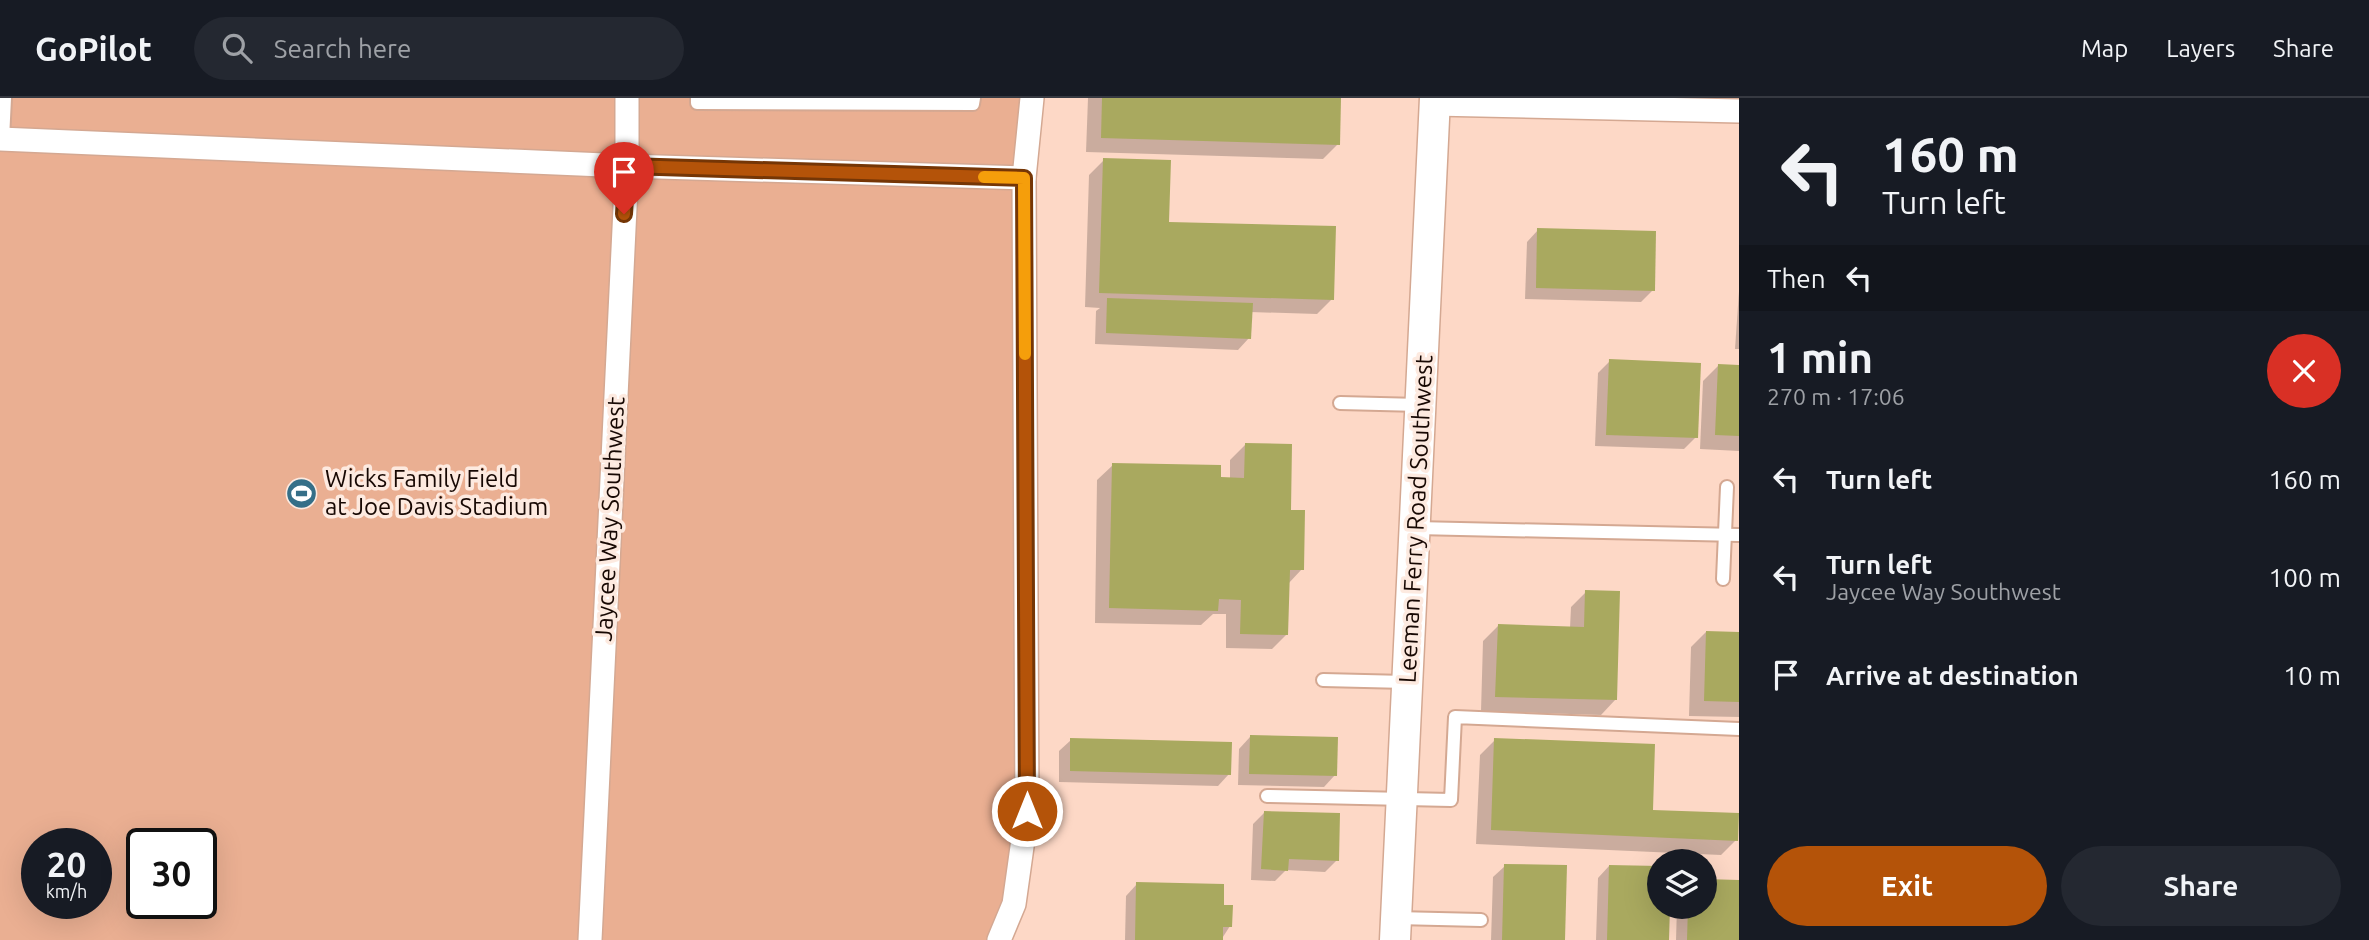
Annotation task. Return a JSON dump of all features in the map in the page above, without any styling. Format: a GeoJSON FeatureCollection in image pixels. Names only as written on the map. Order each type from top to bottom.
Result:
{"type":"FeatureCollection","features":[{"type":"Feature","properties":{"kind":"street","name":"Jaycee Way Southwest"},"geometry":{"type":"LineString","coordinates":[[590,940],[627,166],[627,98]]}},
{"type":"Feature","properties":{"kind":"street"},"geometry":{"type":"LineString","coordinates":[[999,940],[1014,904],[1027,811],[1024,178],[1032,98]]}},
{"type":"Feature","properties":{"kind":"street"},"geometry":{"type":"LineString","coordinates":[[1435,101],[1739,111]]}},
{"type":"Feature","properties":{"kind":"street","name":"Leeman Ferry Road Southwest"},"geometry":{"type":"LineString","coordinates":[[1395,929],[1435,101]]}},
{"type":"Feature","properties":{"kind":"street"},"geometry":{"type":"LineString","coordinates":[[2,139],[627,166],[1024,178]]}},
{"type":"Feature","properties":{"kind":"lane"},"geometry":{"type":"LineString","coordinates":[[2,139],[5,98]]}},
{"type":"Feature","properties":{"kind":"lane"},"geometry":{"type":"LineString","coordinates":[[697,98],[697,103],[960,104],[973,104],[974,98]]}},
{"type":"Feature","properties":{"kind":"lane"},"geometry":{"type":"LineString","coordinates":[[1340,403],[1421,405]]}},
{"type":"Feature","properties":{"kind":"lane"},"geometry":{"type":"LineString","coordinates":[[1723,579],[1727,487]]}},
{"type":"Feature","properties":{"kind":"lane"},"geometry":{"type":"LineString","coordinates":[[1416,528],[1739,535]]}},
{"type":"Feature","properties":{"kind":"lane"},"geometry":{"type":"LineString","coordinates":[[1323,680],[1407,682]]}},
{"type":"Feature","properties":{"kind":"lane"},"geometry":{"type":"LineString","coordinates":[[1268,796],[1451,800],[1455,717],[1739,729]]}},
{"type":"Feature","properties":{"kind":"lane"},"geometry":{"type":"LineString","coordinates":[[1395,929],[1481,920]]}},
{"type":"Feature","properties":{"kind":"shaded area"},"geometry":{"type":"Polygon","coordinates":[[[0,98],[1032,98],[1027,811],[999,940],[0,940],[0,98]]]}},
{"type":"Feature","properties":{"kind":"building"},"geometry":{"type":"Polygon","coordinates":[[[1102,98],[1341,98],[1340,145],[1101,138],[1102,98]]]}},
{"type":"Feature","properties":{"kind":"building"},"geometry":{"type":"Polygon","coordinates":[[[1103,158],[1171,160],[1169,222],[1336,226],[1334,300],[1099,293],[1103,158]]]}},
{"type":"Feature","properties":{"kind":"building"},"geometry":{"type":"Polygon","coordinates":[[[1537,228],[1656,231],[1655,291],[1536,288],[1537,228]]]}},
{"type":"Feature","properties":{"kind":"building"},"geometry":{"type":"Polygon","coordinates":[[[1107,298],[1253,303],[1251,339],[1106,333],[1107,298]]]}},
{"type":"Feature","properties":{"kind":"building"},"geometry":{"type":"Polygon","coordinates":[[[1609,359],[1701,363],[1698,438],[1606,435],[1609,359]]]}},
{"type":"Feature","properties":{"kind":"building"},"geometry":{"type":"Polygon","coordinates":[[[1718,364],[1739,365],[1739,436],[1715,435],[1718,364]]]}},
{"type":"Feature","properties":{"kind":"building"},"geometry":{"type":"Polygon","coordinates":[[[1245,443],[1292,444],[1291,510],[1305,510],[1304,570],[1290,570],[1288,635],[1240,634],[1241,600],[1219,599],[1218,611],[1109,608],[1112,463],[1221,465],[1221,477],[1244,478],[1245,443]]]}},
{"type":"Feature","properties":{"kind":"building"},"geometry":{"type":"Polygon","coordinates":[[[1585,590],[1620,591],[1617,700],[1495,697],[1498,624],[1584,627],[1585,590]]]}},
{"type":"Feature","properties":{"kind":"building"},"geometry":{"type":"Polygon","coordinates":[[[1706,631],[1739,632],[1739,702],[1704,701],[1706,631]]]}},
{"type":"Feature","properties":{"kind":"building"},"geometry":{"type":"Polygon","coordinates":[[[1250,735],[1338,737],[1337,776],[1249,774],[1250,735]]]}},
{"type":"Feature","properties":{"kind":"building"},"geometry":{"type":"Polygon","coordinates":[[[1070,738],[1232,742],[1231,775],[1070,771],[1070,738]]]}},
{"type":"Feature","properties":{"kind":"building"},"geometry":{"type":"Polygon","coordinates":[[[1494,738],[1655,744],[1653,810],[1739,813],[1738,841],[1491,830],[1494,738]]]}},
{"type":"Feature","properties":{"kind":"building"},"geometry":{"type":"Polygon","coordinates":[[[1264,811],[1340,813],[1339,861],[1289,859],[1288,871],[1261,869],[1264,811]]]}},
{"type":"Feature","properties":{"kind":"building"},"geometry":{"type":"Polygon","coordinates":[[[1504,864],[1567,865],[1565,940],[1502,940],[1504,864]]]}},
{"type":"Feature","properties":{"kind":"building"},"geometry":{"type":"Polygon","coordinates":[[[1609,865],[1647,866],[1647,919],[1670,919],[1669,940],[1607,940],[1609,865]]]}},
{"type":"Feature","properties":{"kind":"building"},"geometry":{"type":"Polygon","coordinates":[[[1717,879],[1739,880],[1739,940],[1687,940],[1688,919],[1717,919],[1717,879]]]}},
{"type":"Feature","properties":{"kind":"building"},"geometry":{"type":"Polygon","coordinates":[[[1136,882],[1224,884],[1224,905],[1233,905],[1232,927],[1223,927],[1223,940],[1135,940],[1136,882]]]}},
{"type":"Feature","properties":{"kind":"slow traffic"},"geometry":{"type":"LineString","coordinates":[[984,177],[1024,178],[1025,354]]}},
{"type":"Feature","properties":{"kind":"place","name":"Wicks Family Field at Joe Davis Stadium"},"geometry":{"type":"Point","coordinates":[302,493]}},
{"type":"Feature","properties":{"kind":"route"},"geometry":{"type":"LineString","coordinates":[[624,214],[627,166],[1024,178],[1027,811]]}}]}
